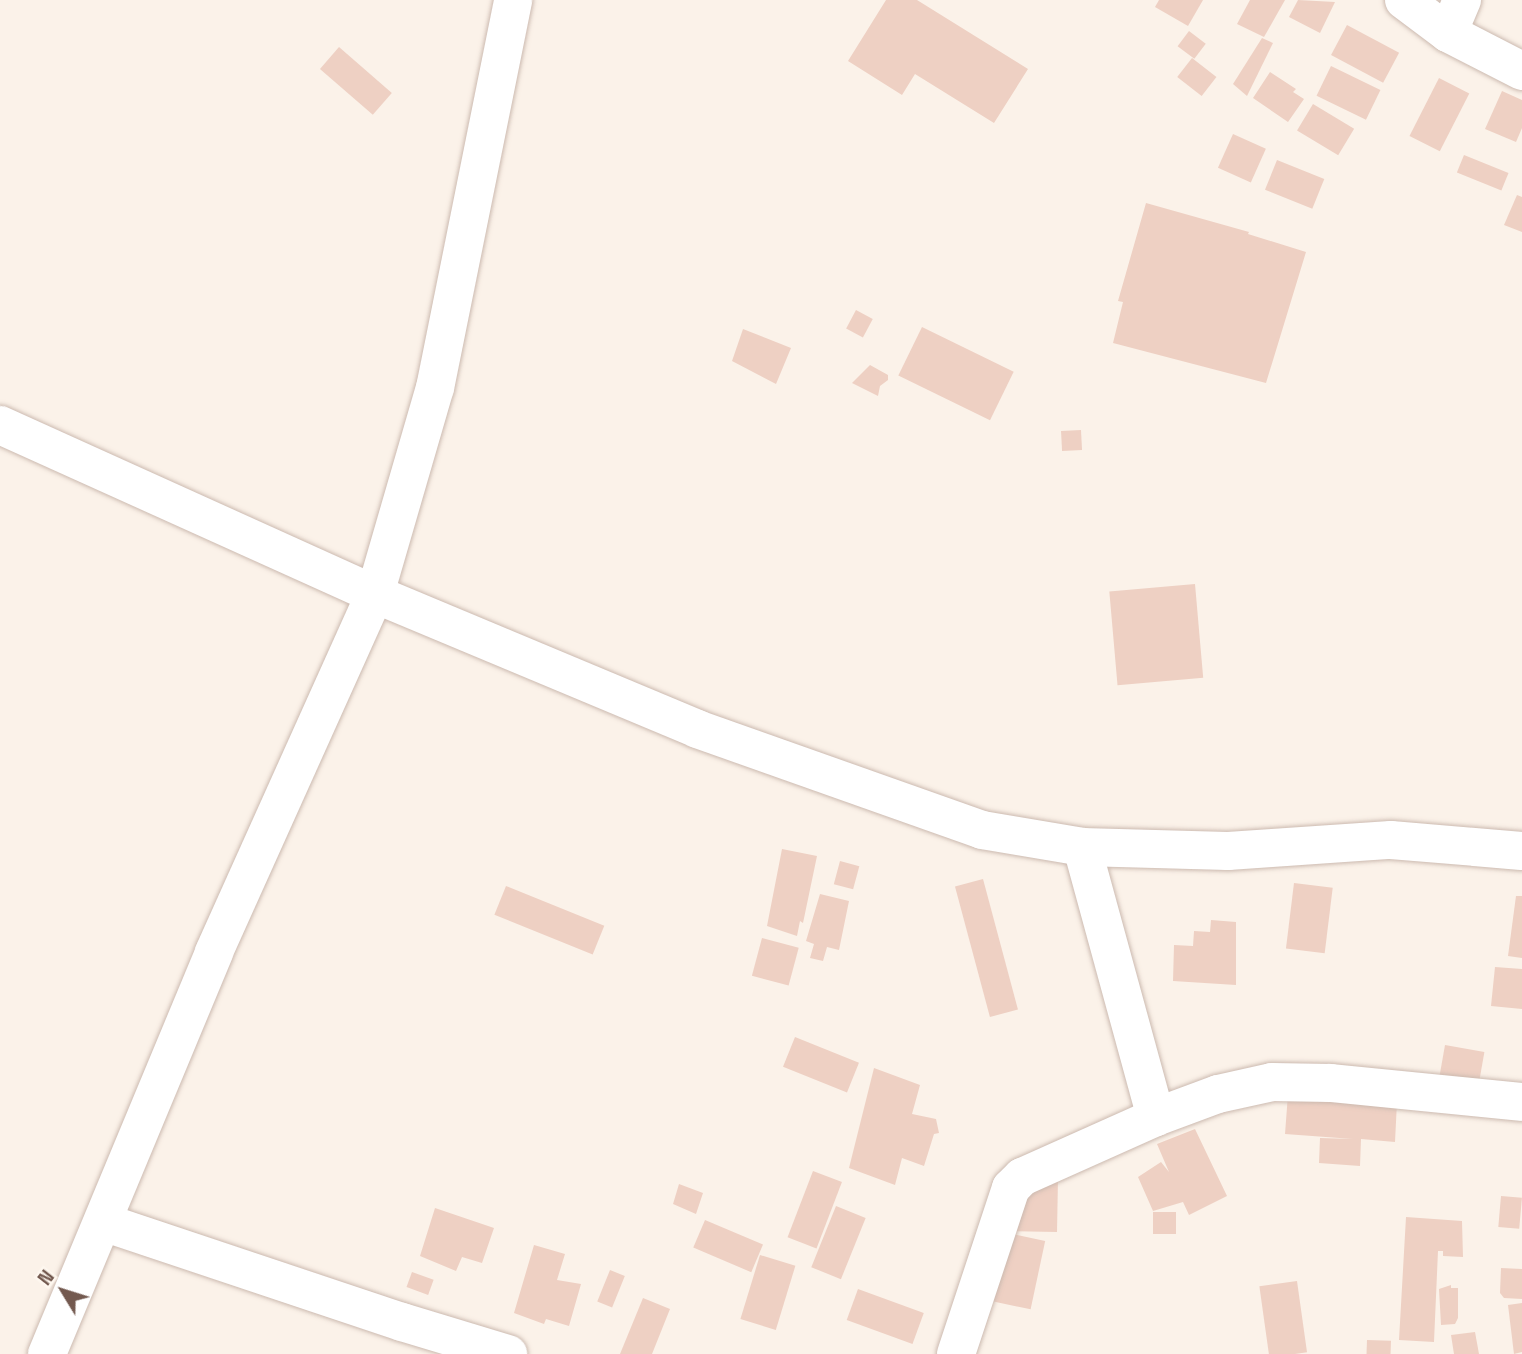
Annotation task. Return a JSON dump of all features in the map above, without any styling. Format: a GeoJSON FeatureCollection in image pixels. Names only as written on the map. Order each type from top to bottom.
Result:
{"type":"FeatureCollection","features":[{"type":"Feature","properties":{"kind":"street"},"geometry":{"type":"LineString","coordinates":[[47,1354],[214,952],[375,594],[435,387],[513,0]]}},
{"type":"Feature","properties":{"kind":"street"},"geometry":{"type":"LineString","coordinates":[[1404,0],[1455,16],[1522,71]]}},
{"type":"Feature","properties":{"kind":"street"},"geometry":{"type":"LineString","coordinates":[[0,425],[375,594],[720,737],[982,830],[1082,847],[1228,851],[1391,839],[1522,851]]}},
{"type":"Feature","properties":{"kind":"street"},"geometry":{"type":"LineString","coordinates":[[1082,847],[1156,1117]]}},
{"type":"Feature","properties":{"kind":"street"},"geometry":{"type":"LineString","coordinates":[[956,1354],[1011,1188],[1022,1177],[1156,1117],[1218,1094],[1272,1082],[1331,1083],[1522,1102]]}},
{"type":"Feature","properties":{"kind":"street"},"geometry":{"type":"LineString","coordinates":[[103,1222],[396,1338],[508,1354]]}},
{"type":"Feature","properties":{"kind":"building"},"geometry":{"type":"Polygon","coordinates":[[[886,0],[917,0],[1028,69],[994,123],[915,74],[902,95],[848,61],[886,0]]]}},
{"type":"Feature","properties":{"kind":"building"},"geometry":{"type":"Polygon","coordinates":[[[1159,0],[1203,0],[1188,26],[1155,7],[1159,0]]]}},
{"type":"Feature","properties":{"kind":"building"},"geometry":{"type":"Polygon","coordinates":[[[1250,0],[1285,0],[1264,37],[1237,24],[1250,0]]]}},
{"type":"Feature","properties":{"kind":"building"},"geometry":{"type":"Polygon","coordinates":[[[1298,0],[1335,2],[1320,33],[1289,17],[1298,0]]]}},
{"type":"Feature","properties":{"kind":"building"},"geometry":{"type":"Polygon","coordinates":[[[1347,25],[1399,53],[1383,83],[1331,55],[1347,25]]]}},
{"type":"Feature","properties":{"kind":"building"},"geometry":{"type":"Polygon","coordinates":[[[1189,31],[1206,44],[1194,59],[1178,46],[1189,31]]]}},
{"type":"Feature","properties":{"kind":"building"},"geometry":{"type":"Polygon","coordinates":[[[1262,38],[1273,43],[1247,96],[1233,84],[1262,38]]]}},
{"type":"Feature","properties":{"kind":"building"},"geometry":{"type":"Polygon","coordinates":[[[339,47],[392,93],[373,115],[320,69],[339,47]]]}},
{"type":"Feature","properties":{"kind":"building"},"geometry":{"type":"Polygon","coordinates":[[[1192,58],[1216,77],[1202,96],[1177,77],[1192,58]]]}},
{"type":"Feature","properties":{"kind":"building"},"geometry":{"type":"Polygon","coordinates":[[[1331,66],[1380,90],[1366,120],[1317,96],[1331,66]]]}},
{"type":"Feature","properties":{"kind":"building"},"geometry":{"type":"Polygon","coordinates":[[[1270,72],[1296,89],[1293,92],[1304,99],[1288,122],[1253,98],[1270,72]]]}},
{"type":"Feature","properties":{"kind":"building"},"geometry":{"type":"Polygon","coordinates":[[[1439,78],[1469,93],[1440,151],[1409,136],[1439,78]]]}},
{"type":"Feature","properties":{"kind":"building"},"geometry":{"type":"Polygon","coordinates":[[[1502,91],[1522,100],[1522,128],[1516,142],[1485,129],[1502,91]]]}},
{"type":"Feature","properties":{"kind":"building"},"geometry":{"type":"Polygon","coordinates":[[[1313,104],[1354,129],[1338,155],[1297,131],[1313,104]]]}},
{"type":"Feature","properties":{"kind":"building"},"geometry":{"type":"Polygon","coordinates":[[[1233,134],[1266,149],[1251,182],[1218,168],[1233,134]]]}},
{"type":"Feature","properties":{"kind":"building"},"geometry":{"type":"Polygon","coordinates":[[[1464,155],[1509,173],[1501,191],[1457,173],[1464,155]]]}},
{"type":"Feature","properties":{"kind":"building"},"geometry":{"type":"Polygon","coordinates":[[[1277,160],[1324,179],[1312,209],[1265,190],[1277,160]]]}},
{"type":"Feature","properties":{"kind":"building"},"geometry":{"type":"Polygon","coordinates":[[[1517,195],[1522,197],[1522,232],[1504,225],[1517,195]]]}},
{"type":"Feature","properties":{"kind":"building"},"geometry":{"type":"Polygon","coordinates":[[[1146,203],[1249,232],[1248,234],[1306,252],[1266,383],[1113,343],[1123,302],[1118,301],[1146,203]]]}},
{"type":"Feature","properties":{"kind":"building"},"geometry":{"type":"Polygon","coordinates":[[[856,310],[873,319],[863,337],[846,329],[856,310]]]}},
{"type":"Feature","properties":{"kind":"building"},"geometry":{"type":"Polygon","coordinates":[[[922,327],[1014,372],[990,420],[898,376],[922,327]]]}},
{"type":"Feature","properties":{"kind":"building"},"geometry":{"type":"Polygon","coordinates":[[[743,329],[791,348],[776,384],[732,361],[743,329]]]}},
{"type":"Feature","properties":{"kind":"building"},"geometry":{"type":"Polygon","coordinates":[[[870,365],[888,375],[888,380],[880,386],[878,396],[852,383],[870,365]]]}},
{"type":"Feature","properties":{"kind":"building"},"geometry":{"type":"Polygon","coordinates":[[[1081,430],[1082,450],[1062,451],[1061,431],[1081,430]]]}},
{"type":"Feature","properties":{"kind":"building"},"geometry":{"type":"Polygon","coordinates":[[[1195,584],[1203,678],[1118,685],[1109,591],[1195,584]]]}},
{"type":"Feature","properties":{"kind":"building"},"geometry":{"type":"Polygon","coordinates":[[[782,849],[817,856],[803,923],[800,921],[797,936],[767,926],[782,849]]]}},
{"type":"Feature","properties":{"kind":"building"},"geometry":{"type":"Polygon","coordinates":[[[840,861],[859,866],[853,889],[834,884],[840,861]]]}},
{"type":"Feature","properties":{"kind":"building"},"geometry":{"type":"Polygon","coordinates":[[[983,879],[1018,1009],[990,1017],[955,887],[983,879]]]}},
{"type":"Feature","properties":{"kind":"building"},"geometry":{"type":"Polygon","coordinates":[[[1294,883],[1333,888],[1325,953],[1286,949],[1294,883]]]}},
{"type":"Feature","properties":{"kind":"building"},"geometry":{"type":"Polygon","coordinates":[[[506,886],[604,926],[593,954],[494,915],[506,886]]]}},
{"type":"Feature","properties":{"kind":"building"},"geometry":{"type":"Polygon","coordinates":[[[820,894],[849,901],[839,950],[827,947],[823,961],[810,958],[814,944],[806,941],[820,894]]]}},
{"type":"Feature","properties":{"kind":"building"},"geometry":{"type":"Polygon","coordinates":[[[1516,896],[1522,896],[1522,958],[1508,956],[1516,896]]]}},
{"type":"Feature","properties":{"kind":"building"},"geometry":{"type":"Polygon","coordinates":[[[1211,920],[1236,922],[1236,985],[1173,981],[1174,945],[1193,946],[1194,931],[1210,932],[1211,920]]]}},
{"type":"Feature","properties":{"kind":"building"},"geometry":{"type":"Polygon","coordinates":[[[762,938],[799,948],[789,986],[752,976],[762,938]]]}},
{"type":"Feature","properties":{"kind":"building"},"geometry":{"type":"Polygon","coordinates":[[[1495,967],[1522,969],[1522,1009],[1491,1006],[1495,967]]]}},
{"type":"Feature","properties":{"kind":"building"},"geometry":{"type":"Polygon","coordinates":[[[795,1037],[859,1063],[847,1093],[783,1067],[795,1037]]]}},
{"type":"Feature","properties":{"kind":"building"},"geometry":{"type":"Polygon","coordinates":[[[1445,1045],[1484,1052],[1478,1085],[1439,1078],[1445,1045]]]}},
{"type":"Feature","properties":{"kind":"building"},"geometry":{"type":"Polygon","coordinates":[[[874,1068],[920,1085],[912,1114],[936,1119],[939,1133],[934,1134],[924,1166],[902,1158],[895,1185],[849,1168],[874,1068]]]}},
{"type":"Feature","properties":{"kind":"building"},"geometry":{"type":"Polygon","coordinates":[[[1288,1094],[1397,1102],[1395,1142],[1361,1139],[1360,1166],[1319,1163],[1320,1138],[1353,1139],[1285,1134],[1288,1094]]]}},
{"type":"Feature","properties":{"kind":"building"},"geometry":{"type":"Polygon","coordinates":[[[1195,1129],[1227,1196],[1189,1215],[1183,1202],[1153,1211],[1138,1177],[1161,1162],[1169,1172],[1157,1144],[1195,1129]]]}},
{"type":"Feature","properties":{"kind":"building"},"geometry":{"type":"Polygon","coordinates":[[[813,1171],[842,1182],[816,1248],[788,1237],[813,1171]]]}},
{"type":"Feature","properties":{"kind":"building"},"geometry":{"type":"Polygon","coordinates":[[[1058,1178],[1057,1232],[1009,1231],[1017,1194],[1058,1178]]]}},
{"type":"Feature","properties":{"kind":"building"},"geometry":{"type":"Polygon","coordinates":[[[679,1184],[703,1193],[696,1214],[673,1204],[679,1184]]]}},
{"type":"Feature","properties":{"kind":"building"},"geometry":{"type":"Polygon","coordinates":[[[1501,1196],[1522,1198],[1519,1229],[1498,1227],[1501,1196]]]}},
{"type":"Feature","properties":{"kind":"building"},"geometry":{"type":"Polygon","coordinates":[[[836,1206],[866,1218],[841,1279],[811,1267],[836,1206]]]}},
{"type":"Feature","properties":{"kind":"building"},"geometry":{"type":"Polygon","coordinates":[[[435,1208],[494,1228],[482,1263],[462,1257],[456,1271],[420,1256],[435,1208]]]}},
{"type":"Feature","properties":{"kind":"building"},"geometry":{"type":"Polygon","coordinates":[[[1153,1212],[1176,1212],[1176,1234],[1153,1234],[1153,1212]]]}},
{"type":"Feature","properties":{"kind":"building"},"geometry":{"type":"Polygon","coordinates":[[[1406,1217],[1462,1221],[1463,1257],[1443,1256],[1443,1251],[1438,1251],[1434,1342],[1399,1340],[1406,1217]]]}},
{"type":"Feature","properties":{"kind":"building"},"geometry":{"type":"Polygon","coordinates":[[[705,1220],[763,1245],[751,1272],[693,1248],[705,1220]]]}},
{"type":"Feature","properties":{"kind":"building"},"geometry":{"type":"Polygon","coordinates":[[[1008,1233],[1045,1241],[1031,1309],[993,1301],[1008,1233]]]}},
{"type":"Feature","properties":{"kind":"building"},"geometry":{"type":"Polygon","coordinates":[[[534,1245],[565,1254],[557,1280],[581,1284],[569,1326],[546,1319],[544,1324],[514,1313],[534,1245]]]}},
{"type":"Feature","properties":{"kind":"building"},"geometry":{"type":"Polygon","coordinates":[[[760,1255],[795,1266],[776,1330],[740,1319],[760,1255]]]}},
{"type":"Feature","properties":{"kind":"building"},"geometry":{"type":"Polygon","coordinates":[[[1501,1268],[1522,1269],[1522,1299],[1504,1298],[1500,1293],[1501,1268]]]}},
{"type":"Feature","properties":{"kind":"building"},"geometry":{"type":"Polygon","coordinates":[[[610,1270],[625,1276],[612,1308],[597,1302],[610,1270]]]}},
{"type":"Feature","properties":{"kind":"building"},"geometry":{"type":"Polygon","coordinates":[[[412,1272],[434,1280],[428,1295],[407,1287],[412,1272]]]}},
{"type":"Feature","properties":{"kind":"building"},"geometry":{"type":"Polygon","coordinates":[[[1297,1281],[1307,1352],[1269,1354],[1259,1286],[1297,1281]]]}},
{"type":"Feature","properties":{"kind":"building"},"geometry":{"type":"Polygon","coordinates":[[[1451,1285],[1451,1288],[1458,1288],[1458,1318],[1455,1324],[1441,1325],[1439,1289],[1451,1285]]]}},
{"type":"Feature","properties":{"kind":"building"},"geometry":{"type":"Polygon","coordinates":[[[858,1289],[924,1313],[912,1344],[847,1320],[858,1289]]]}},
{"type":"Feature","properties":{"kind":"building"},"geometry":{"type":"Polygon","coordinates":[[[643,1298],[670,1309],[652,1354],[620,1354],[643,1298]]]}},
{"type":"Feature","properties":{"kind":"building"},"geometry":{"type":"Polygon","coordinates":[[[1522,1303],[1522,1352],[1514,1354],[1508,1305],[1522,1303]]]}},
{"type":"Feature","properties":{"kind":"building"},"geometry":{"type":"Polygon","coordinates":[[[1475,1332],[1479,1354],[1454,1354],[1451,1335],[1475,1332]]]}},
{"type":"Feature","properties":{"kind":"building"},"geometry":{"type":"Polygon","coordinates":[[[1367,1340],[1391,1341],[1391,1354],[1367,1354],[1367,1340]]]}}]}
